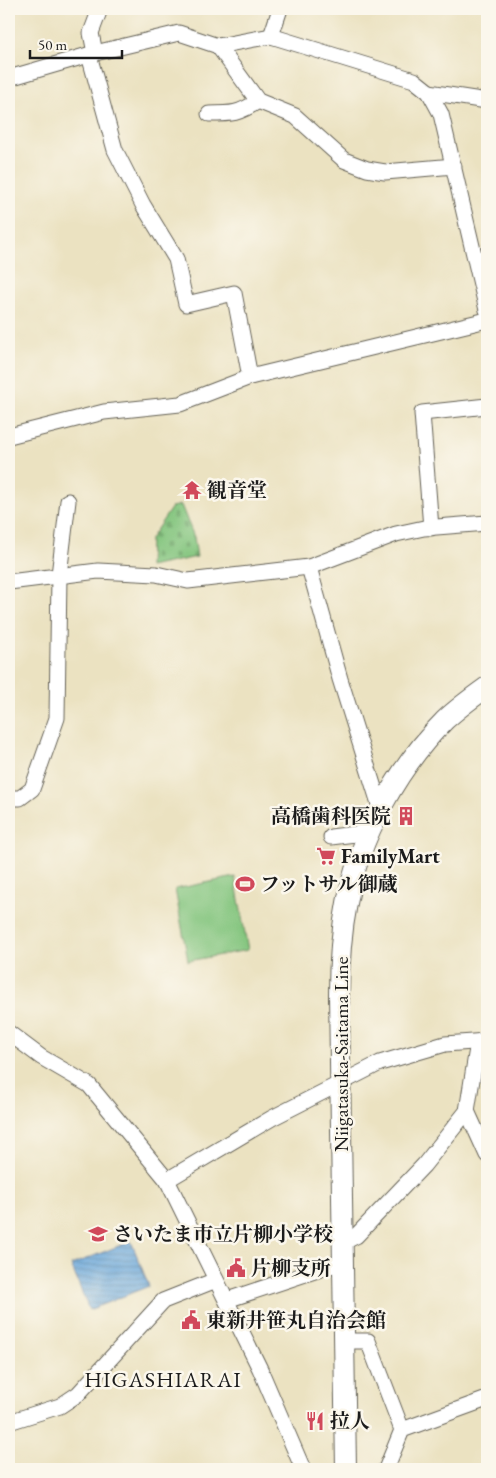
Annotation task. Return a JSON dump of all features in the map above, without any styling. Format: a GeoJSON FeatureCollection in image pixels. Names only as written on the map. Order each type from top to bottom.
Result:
{"type":"FeatureCollection","features":[{"type":"Feature","properties":{"kind":"main road","name":"Niigatasuka-Saitama Line"},"geometry":{"type":"LineString","coordinates":[[346,1469],[339,986],[342,930],[353,876],[370,832],[381,810],[427,741],[446,720],[487,687]]}},
{"type":"Feature","properties":{"kind":"street"},"geometry":{"type":"LineString","coordinates":[[100,9],[91,33],[92,54],[115,150],[143,205],[176,260],[186,304],[234,293],[250,377]]}},
{"type":"Feature","properties":{"kind":"street"},"geometry":{"type":"LineString","coordinates":[[271,36],[280,9]]}},
{"type":"Feature","properties":{"kind":"street"},"geometry":{"type":"LineString","coordinates":[[9,78],[92,54],[179,33],[218,46],[271,36],[414,80],[429,92],[441,114],[487,310]]}},
{"type":"Feature","properties":{"kind":"street"},"geometry":{"type":"LineString","coordinates":[[218,46],[258,101],[295,116],[344,160],[367,169],[385,172],[454,166]]}},
{"type":"Feature","properties":{"kind":"street"},"geometry":{"type":"LineString","coordinates":[[429,92],[487,101]]}},
{"type":"Feature","properties":{"kind":"street"},"geometry":{"type":"LineString","coordinates":[[209,114],[233,114],[258,101]]}},
{"type":"Feature","properties":{"kind":"street"},"geometry":{"type":"LineString","coordinates":[[9,436],[104,412],[180,404],[250,377],[487,320]]}},
{"type":"Feature","properties":{"kind":"street"},"geometry":{"type":"LineString","coordinates":[[431,528],[422,413],[487,406]]}},
{"type":"Feature","properties":{"kind":"street"},"geometry":{"type":"LineString","coordinates":[[9,798],[20,798],[32,789],[57,718],[59,575],[68,501]]}},
{"type":"Feature","properties":{"kind":"street"},"geometry":{"type":"LineString","coordinates":[[9,582],[98,571],[156,574],[188,581],[309,567],[396,534],[431,528],[487,523]]}},
{"type":"Feature","properties":{"kind":"street"},"geometry":{"type":"LineString","coordinates":[[309,567],[340,679],[381,810]]}},
{"type":"Feature","properties":{"kind":"street"},"geometry":{"type":"LineString","coordinates":[[331,837],[370,832]]}},
{"type":"Feature","properties":{"kind":"street"},"geometry":{"type":"LineString","coordinates":[[9,1033],[41,1057],[89,1085],[167,1180],[227,1300],[283,1420],[303,1469]]}},
{"type":"Feature","properties":{"kind":"street"},"geometry":{"type":"LineString","coordinates":[[167,1180],[272,1118],[380,1063],[445,1044],[483,1041],[467,1111],[424,1165],[342,1253],[227,1300]]}},
{"type":"Feature","properties":{"kind":"street"},"geometry":{"type":"LineString","coordinates":[[467,1111],[487,1155]]}},
{"type":"Feature","properties":{"kind":"street"},"geometry":{"type":"LineString","coordinates":[[9,1422],[60,1406],[78,1394],[163,1301],[216,1280]]}},
{"type":"Feature","properties":{"kind":"street"},"geometry":{"type":"LineString","coordinates":[[345,1341],[368,1341],[402,1430],[386,1469]]}},
{"type":"Feature","properties":{"kind":"street"},"geometry":{"type":"LineString","coordinates":[[402,1430],[487,1400]]}},
{"type":"Feature","properties":{"kind":"green space"},"geometry":{"type":"Polygon","coordinates":[[[181,505],[194,537],[197,557],[149,567],[150,539],[172,507],[181,505]]]}},
{"type":"Feature","properties":{"kind":"green space"},"geometry":{"type":"Polygon","coordinates":[[[235,877],[248,950],[188,961],[175,889],[235,877]]]}},
{"type":"Feature","properties":{"kind":"water"},"geometry":{"type":"Polygon","coordinates":[[[131,1241],[149,1286],[89,1310],[71,1265],[131,1241]]]}},
{"type":"Feature","properties":{"kind":"place","name":"観音堂"},"geometry":{"type":"Point","coordinates":[192,490]}},
{"type":"Feature","properties":{"kind":"place","name":"高橋歯科医院"},"geometry":{"type":"Point","coordinates":[406,816]}},
{"type":"Feature","properties":{"kind":"place","name":"FamilyMart"},"geometry":{"type":"Point","coordinates":[326,856]}},
{"type":"Feature","properties":{"kind":"place","name":"フットサル御蔵"},"geometry":{"type":"Point","coordinates":[245,884]}},
{"type":"Feature","properties":{"kind":"place","name":"さいたま市立片柳小学校"},"geometry":{"type":"Point","coordinates":[98,1234]}},
{"type":"Feature","properties":{"kind":"place","name":"片柳支所"},"geometry":{"type":"Point","coordinates":[236,1268]}},
{"type":"Feature","properties":{"kind":"place","name":"東新井笹丸自治会館"},"geometry":{"type":"Point","coordinates":[191,1320]}},
{"type":"Feature","properties":{"kind":"place","name":"拉人"},"geometry":{"type":"Point","coordinates":[315,1421]}},
{"type":"Feature","properties":{"kind":"district","name":"HIGASHIARAI"},"geometry":{"type":"Point","coordinates":[163,1379]}}]}
